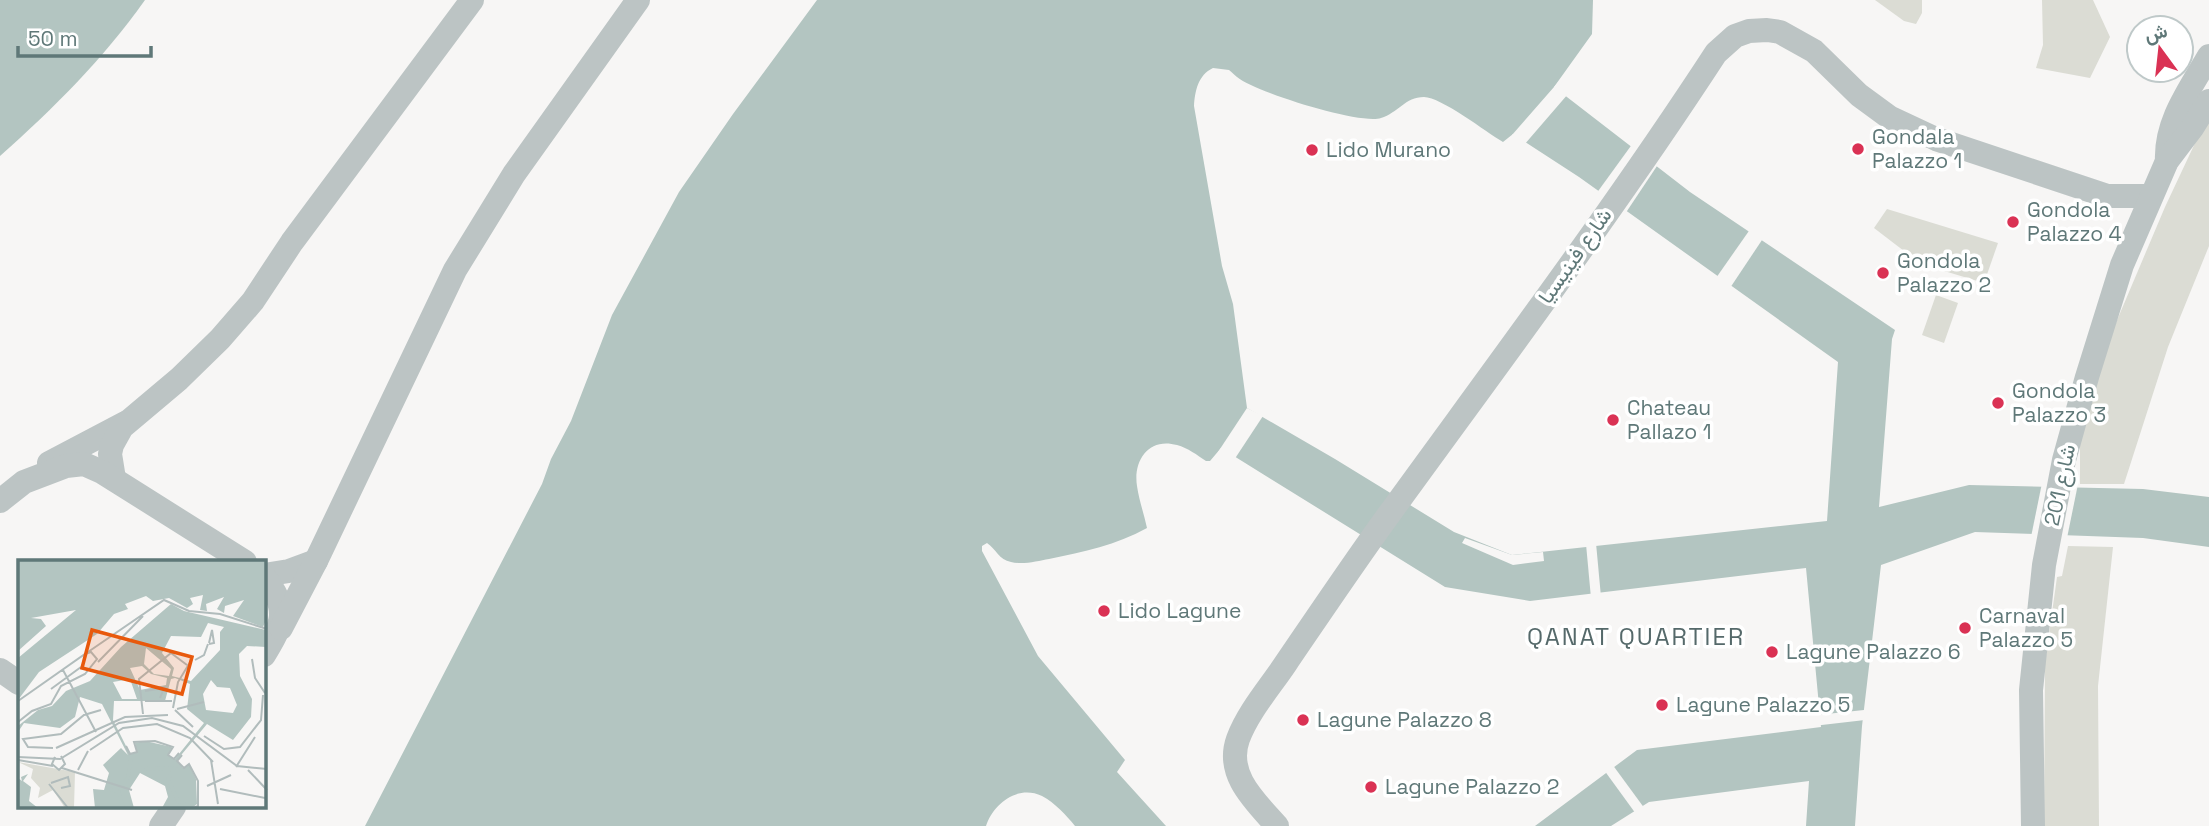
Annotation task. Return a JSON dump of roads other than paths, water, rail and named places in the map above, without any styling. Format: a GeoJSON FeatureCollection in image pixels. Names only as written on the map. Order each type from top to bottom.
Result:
{"type":"FeatureCollection","features":[{"type":"Feature","properties":{"kind":"street"},"geometry":{"type":"LineString","coordinates":[[114,479],[110,463],[116,436],[129,421],[179,379],[253,301],[292,242],[472,0]]}},
{"type":"Feature","properties":{"kind":"street"},"geometry":{"type":"LineString","coordinates":[[266,653],[316,561],[455,270],[514,174],[638,0]]}},
{"type":"Feature","properties":{"kind":"street","name":"شارع فينيسيا"},"geometry":{"type":"LineString","coordinates":[[1277,826],[1252,800],[1243,785],[1235,758],[1238,740],[1253,711],[1351,567],[1601,220],[1716,53],[1735,36],[1749,31],[1780,32],[1814,51],[1859,95],[1889,117],[1936,139],[2107,196],[2151,196]]}},
{"type":"Feature","properties":{"kind":"street","name":"شارع 201"},"geometry":{"type":"LineString","coordinates":[[2167,160],[2166,143],[2171,126],[2209,56]]}},
{"type":"Feature","properties":{"kind":"street","name":"شارع 201"},"geometry":{"type":"LineString","coordinates":[[2033,826],[2031,690],[2044,565],[2064,460],[2118,277],[2167,160],[2209,102]]}},
{"type":"Feature","properties":{"kind":"street","name":"شارع فينيسيا"},"geometry":{"type":"LineString","coordinates":[[2107,196],[2138,228]]}},
{"type":"Feature","properties":{"kind":"street"},"geometry":{"type":"LineString","coordinates":[[0,501],[59,456],[129,421]]}},
{"type":"Feature","properties":{"kind":"street"},"geometry":{"type":"LineString","coordinates":[[24,482],[75,464],[93,467],[242,560]]}},
{"type":"Feature","properties":{"kind":"street"},"geometry":{"type":"LineString","coordinates":[[266,576],[316,561]]}},
{"type":"Feature","properties":{"kind":"street"},"geometry":{"type":"LineString","coordinates":[[266,579],[279,604],[281,628]]}},
{"type":"Feature","properties":{"kind":"street"},"geometry":{"type":"LineString","coordinates":[[0,670],[18,682]]}},
{"type":"Feature","properties":{"kind":"street"},"geometry":{"type":"LineString","coordinates":[[161,826],[173,808]]}},
{"type":"Feature","properties":{"kind":"place","name":"Gondala Palazzo 1"},"geometry":{"type":"Point","coordinates":[1858,149]}},
{"type":"Feature","properties":{"kind":"place","name":"Lido Murano"},"geometry":{"type":"Point","coordinates":[1312,150]}},
{"type":"Feature","properties":{"kind":"place","name":"Gondola Palazzo 4"},"geometry":{"type":"Point","coordinates":[2013,222]}},
{"type":"Feature","properties":{"kind":"place","name":"Gondola Palazzo 2"},"geometry":{"type":"Point","coordinates":[1883,273]}},
{"type":"Feature","properties":{"kind":"place","name":"Gondola Palazzo 3"},"geometry":{"type":"Point","coordinates":[1998,403]}},
{"type":"Feature","properties":{"kind":"place","name":"Chateau Pallazo 1"},"geometry":{"type":"Point","coordinates":[1613,420]}},
{"type":"Feature","properties":{"kind":"place","name":"Lido Lagune"},"geometry":{"type":"Point","coordinates":[1104,611]}},
{"type":"Feature","properties":{"kind":"place","name":"Carnaval Palazzo 5"},"geometry":{"type":"Point","coordinates":[1965,628]}},
{"type":"Feature","properties":{"kind":"place","name":"Lagune Palazzo 6"},"geometry":{"type":"Point","coordinates":[1772,652]}},
{"type":"Feature","properties":{"kind":"place","name":"Lagune Palazzo 5"},"geometry":{"type":"Point","coordinates":[1662,705]}},
{"type":"Feature","properties":{"kind":"place","name":"Lagune Palazzo 8"},"geometry":{"type":"Point","coordinates":[1303,720]}},
{"type":"Feature","properties":{"kind":"place","name":"Lagune Palazzo 2"},"geometry":{"type":"Point","coordinates":[1371,787]}},
{"type":"Feature","properties":{"kind":"district","name":"QANAT QUARTIER"},"geometry":{"type":"Point","coordinates":[1636,637]}}]}
